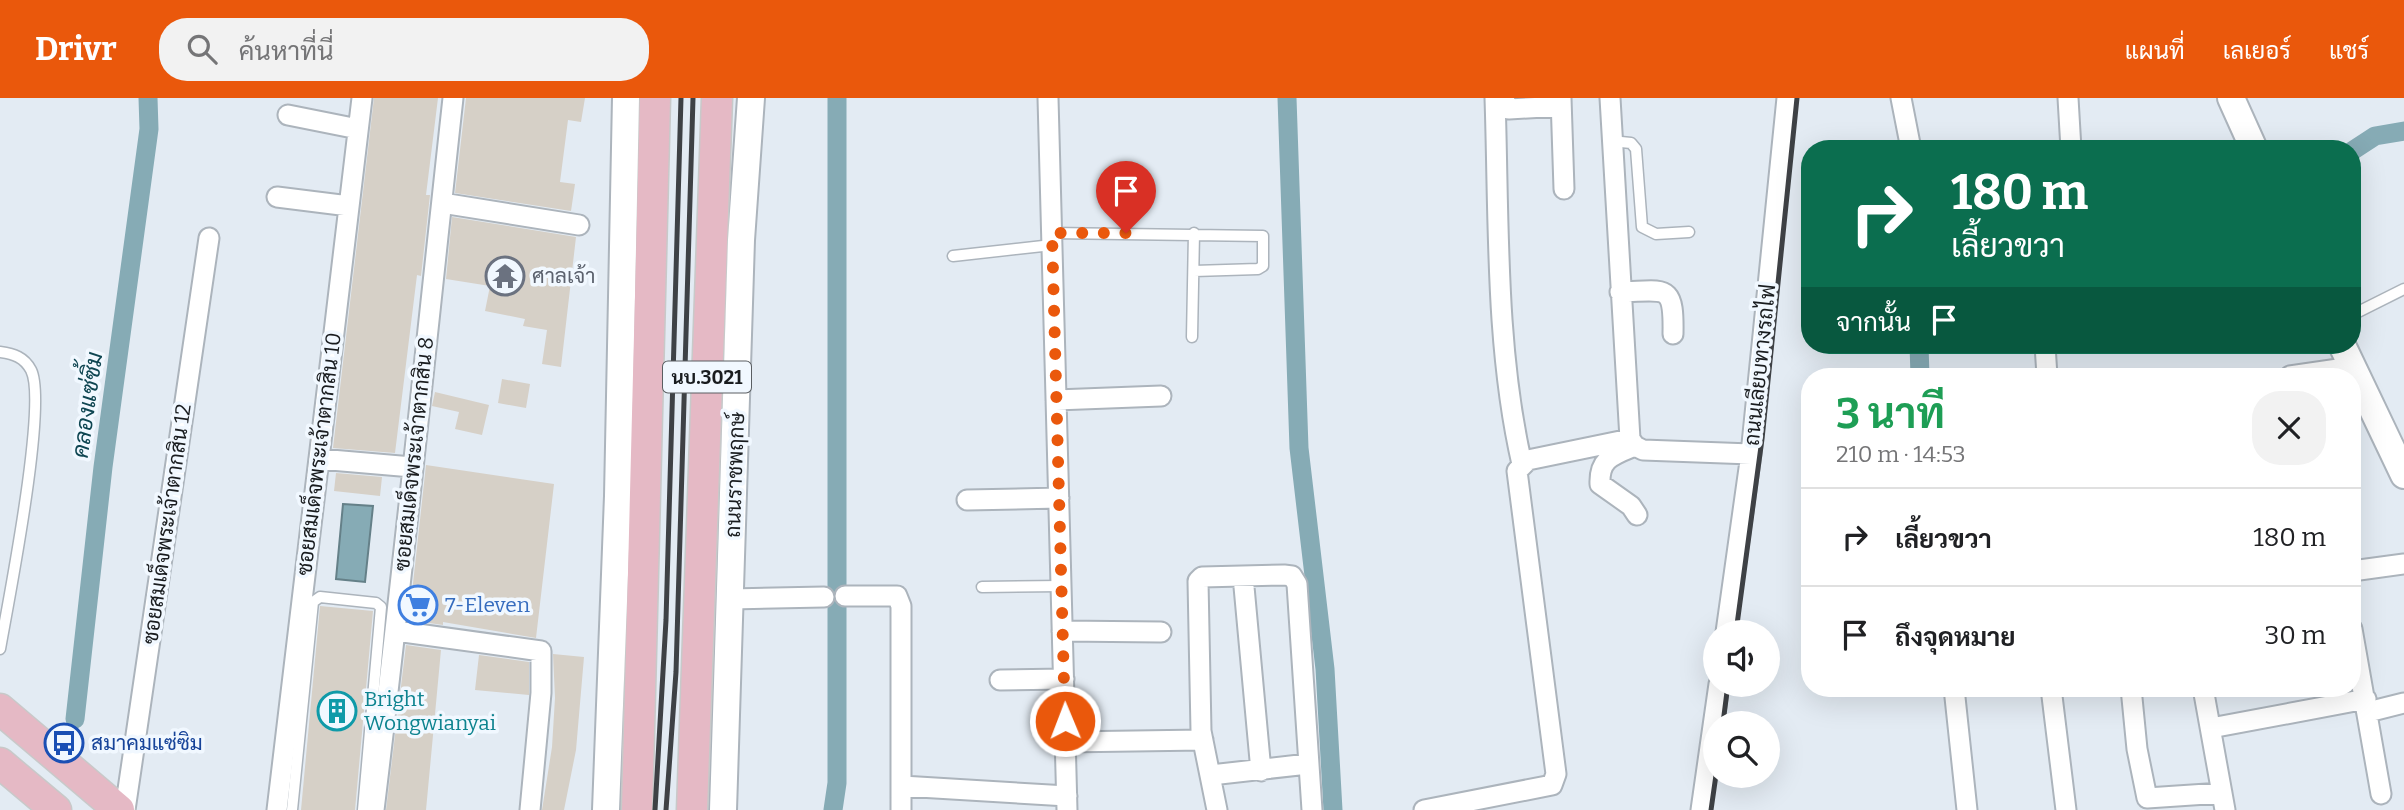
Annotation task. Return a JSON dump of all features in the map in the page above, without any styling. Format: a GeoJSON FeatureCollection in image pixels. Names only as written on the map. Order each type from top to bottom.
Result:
{"type":"FeatureCollection","features":[{"type":"Feature","properties":{"kind":"main road"},"geometry":{"type":"LineString","coordinates":[[606,810],[618,496],[626,98]]}},
{"type":"Feature","properties":{"kind":"main road","name":"นบ.3021"},"geometry":{"type":"LineString","coordinates":[[637,810],[655,98]]}},
{"type":"Feature","properties":{"kind":"main road","name":"ถนนราชพฤกษ์"},"geometry":{"type":"LineString","coordinates":[[692,810],[717,98]]}},
{"type":"Feature","properties":{"kind":"main road","name":"ถนนราชพฤกษ์"},"geometry":{"type":"LineString","coordinates":[[723,810],[742,227],[751,98]]}},
{"type":"Feature","properties":{"kind":"main road"},"geometry":{"type":"LineString","coordinates":[[2231,98],[2250,140]]}},
{"type":"Feature","properties":{"kind":"main road"},"geometry":{"type":"LineString","coordinates":[[2361,385],[2404,475]]}},
{"type":"Feature","properties":{"kind":"main road"},"geometry":{"type":"LineString","coordinates":[[0,709],[119,810]]}},
{"type":"Feature","properties":{"kind":"main road"},"geometry":{"type":"LineString","coordinates":[[0,763],[56,810]]}},
{"type":"Feature","properties":{"kind":"street","name":"ซอยสมเด็จพระเจ้าตากสิน 10"},"geometry":{"type":"LineString","coordinates":[[277,810],[362,98]]}},
{"type":"Feature","properties":{"kind":"street","name":"ซอยสมเด็จพระเจ้าตากสิน 8"},"geometry":{"type":"LineString","coordinates":[[374,810],[396,631],[453,98]]}},
{"type":"Feature","properties":{"kind":"street"},"geometry":{"type":"LineString","coordinates":[[902,786],[1067,803],[1048,98]]}},
{"type":"Feature","properties":{"kind":"street"},"geometry":{"type":"LineString","coordinates":[[1495,98],[1499,260],[1513,426],[1522,464]]}},
{"type":"Feature","properties":{"kind":"street"},"geometry":{"type":"LineString","coordinates":[[1503,98],[1509,109],[1561,102],[1564,189]]}},
{"type":"Feature","properties":{"kind":"street"},"geometry":{"type":"LineString","coordinates":[[1610,98],[1620,292],[1632,442]]}},
{"type":"Feature","properties":{"kind":"street","name":"ถนนเลียบทางรถไฟ"},"geometry":{"type":"LineString","coordinates":[[1728,620],[1751,454],[1787,98]]}},
{"type":"Feature","properties":{"kind":"street"},"geometry":{"type":"LineString","coordinates":[[1901,98],[1909,140]]}},
{"type":"Feature","properties":{"kind":"street"},"geometry":{"type":"LineString","coordinates":[[2068,98],[2070,140]]}},
{"type":"Feature","properties":{"kind":"street"},"geometry":{"type":"LineString","coordinates":[[288,115],[358,129]]}},
{"type":"Feature","properties":{"kind":"street"},"geometry":{"type":"LineString","coordinates":[[277,197],[349,206]]}},
{"type":"Feature","properties":{"kind":"street"},"geometry":{"type":"LineString","coordinates":[[442,203],[579,225]]}},
{"type":"Feature","properties":{"kind":"street","name":"ซอยสมเด็จพระเจ้าตากสิน 12"},"geometry":{"type":"LineString","coordinates":[[125,810],[209,238]]}},
{"type":"Feature","properties":{"kind":"street"},"geometry":{"type":"LineString","coordinates":[[1620,292],[1661,291],[1670,296],[1674,303],[1673,334]]}},
{"type":"Feature","properties":{"kind":"street"},"geometry":{"type":"LineString","coordinates":[[2313,368],[2347,356]]}},
{"type":"Feature","properties":{"kind":"street"},"geometry":{"type":"LineString","coordinates":[[1056,400],[1161,396]]}},
{"type":"Feature","properties":{"kind":"street"},"geometry":{"type":"LineString","coordinates":[[1632,442],[1609,456],[1600,470],[1601,484],[1631,506],[1637,515]]}},
{"type":"Feature","properties":{"kind":"street"},"geometry":{"type":"LineString","coordinates":[[1424,810],[1552,785],[1555,780],[1517,471],[1522,464],[1528,460],[1632,442],[1643,450],[1751,454]]}},
{"type":"Feature","properties":{"kind":"street"},"geometry":{"type":"LineString","coordinates":[[319,458],[412,467]]}},
{"type":"Feature","properties":{"kind":"street"},"geometry":{"type":"LineString","coordinates":[[967,500],[1059,498]]}},
{"type":"Feature","properties":{"kind":"street"},"geometry":{"type":"LineString","coordinates":[[2361,570],[2404,564]]}},
{"type":"Feature","properties":{"kind":"street"},"geometry":{"type":"LineString","coordinates":[[1243,576],[1261,771]]}},
{"type":"Feature","properties":{"kind":"street"},"geometry":{"type":"LineString","coordinates":[[1217,810],[1203,740],[1196,586],[1202,577],[1292,576],[1297,584],[1312,810]]}},
{"type":"Feature","properties":{"kind":"street"},"geometry":{"type":"LineString","coordinates":[[845,596],[897,596],[901,606],[901,810]]}},
{"type":"Feature","properties":{"kind":"street"},"geometry":{"type":"LineString","coordinates":[[731,599],[824,597]]}},
{"type":"Feature","properties":{"kind":"street"},"geometry":{"type":"LineString","coordinates":[[396,631],[541,651],[541,693],[530,810]]}},
{"type":"Feature","properties":{"kind":"street"},"geometry":{"type":"LineString","coordinates":[[1062,631],[1161,632]]}},
{"type":"Feature","properties":{"kind":"street"},"geometry":{"type":"LineString","coordinates":[[2361,675],[2381,794]]}},
{"type":"Feature","properties":{"kind":"street"},"geometry":{"type":"LineString","coordinates":[[1000,680],[1064,679]]}},
{"type":"Feature","properties":{"kind":"street"},"geometry":{"type":"LineString","coordinates":[[1701,810],[1716,697]]}},
{"type":"Feature","properties":{"kind":"street"},"geometry":{"type":"LineString","coordinates":[[1955,697],[1967,810]]}},
{"type":"Feature","properties":{"kind":"street"},"geometry":{"type":"LineString","coordinates":[[2052,697],[2066,810]]}},
{"type":"Feature","properties":{"kind":"street"},"geometry":{"type":"LineString","coordinates":[[2132,697],[2137,749],[2147,798],[2223,802],[2205,697]]}},
{"type":"Feature","properties":{"kind":"street"},"geometry":{"type":"LineString","coordinates":[[2210,728],[2404,703]]}},
{"type":"Feature","properties":{"kind":"street"},"geometry":{"type":"LineString","coordinates":[[1065,742],[1203,740]]}},
{"type":"Feature","properties":{"kind":"street"},"geometry":{"type":"LineString","coordinates":[[1210,775],[1308,764]]}},
{"type":"Feature","properties":{"kind":"lane"},"geometry":{"type":"LineString","coordinates":[[1611,141],[1631,143],[1636,149],[1642,227],[1656,234],[1689,232]]}},
{"type":"Feature","properties":{"kind":"lane"},"geometry":{"type":"LineString","coordinates":[[1192,337],[1194,233]]}},
{"type":"Feature","properties":{"kind":"lane"},"geometry":{"type":"LineString","coordinates":[[953,256],[1052,239],[1194,233],[1263,236],[1263,266],[1258,269],[1195,271]]}},
{"type":"Feature","properties":{"kind":"lane"},"geometry":{"type":"LineString","coordinates":[[2361,310],[2404,289]]}},
{"type":"Feature","properties":{"kind":"lane"},"geometry":{"type":"LineString","coordinates":[[0,352],[24,360],[32,372],[36,403],[21,527],[0,649]]}},
{"type":"Feature","properties":{"kind":"lane"},"geometry":{"type":"LineString","coordinates":[[982,587],[1061,586]]}},
{"type":"Feature","properties":{"kind":"lane"},"geometry":{"type":"LineString","coordinates":[[292,810],[313,601],[320,597],[376,603],[381,607],[363,810]]}},
{"type":"Feature","properties":{"kind":"water"},"geometry":{"type":"Polygon","coordinates":[[[343,504],[373,506],[365,582],[336,579],[343,504]]]}},
{"type":"Feature","properties":{"kind":"building"},"geometry":{"type":"Polygon","coordinates":[[[374,98],[438,98],[426,195],[430,195],[421,276],[417,275],[395,453],[333,448],[374,98]]]}},
{"type":"Feature","properties":{"kind":"building"},"geometry":{"type":"Polygon","coordinates":[[[466,98],[585,98],[581,122],[568,120],[560,182],[575,184],[571,211],[455,193],[466,98]]]}},
{"type":"Feature","properties":{"kind":"building"},"geometry":{"type":"Polygon","coordinates":[[[452,217],[576,237],[561,367],[542,364],[547,330],[523,326],[525,319],[485,311],[490,286],[446,279],[452,217]]]}},
{"type":"Feature","properties":{"kind":"building"},"geometry":{"type":"Polygon","coordinates":[[[502,379],[530,384],[526,408],[498,403],[502,379]]]}},
{"type":"Feature","properties":{"kind":"building"},"geometry":{"type":"Polygon","coordinates":[[[435,392],[489,405],[482,435],[455,429],[459,412],[432,406],[435,392]]]}},
{"type":"Feature","properties":{"kind":"building"},"geometry":{"type":"Polygon","coordinates":[[[426,465],[554,484],[536,638],[443,622],[443,625],[409,620],[426,465]]]}},
{"type":"Feature","properties":{"kind":"building"},"geometry":{"type":"Polygon","coordinates":[[[336,473],[382,477],[380,496],[334,491],[336,473]]]}},
{"type":"Feature","properties":{"kind":"building","name":"Bright Wongwianyai"},"geometry":{"type":"Polygon","coordinates":[[[320,606],[373,611],[355,810],[301,810],[320,606]]]}},
{"type":"Feature","properties":{"kind":"building"},"geometry":{"type":"Polygon","coordinates":[[[406,645],[441,650],[426,810],[386,810],[406,645]]]}},
{"type":"Feature","properties":{"kind":"building"},"geometry":{"type":"Polygon","coordinates":[[[553,654],[584,657],[576,750],[564,810],[542,810],[552,747],[555,698],[553,654]]]}},
{"type":"Feature","properties":{"kind":"building"},"geometry":{"type":"Polygon","coordinates":[[[479,655],[529,662],[529,695],[475,690],[479,655]]]}},
{"type":"Feature","properties":{"kind":"waterway","name":"คลองแซ่ซิ้ม"},"geometry":{"type":"LineString","coordinates":[[75,719],[103,467],[149,129],[148,98]]}},
{"type":"Feature","properties":{"kind":"waterway"},"geometry":{"type":"LineString","coordinates":[[833,810],[837,783],[837,98]]}},
{"type":"Feature","properties":{"kind":"waterway"},"geometry":{"type":"LineString","coordinates":[[1287,98],[1299,448],[1325,669],[1333,810]]}},
{"type":"Feature","properties":{"kind":"waterway"},"geometry":{"type":"LineString","coordinates":[[2361,145],[2375,136],[2404,131]]}},
{"type":"Feature","properties":{"kind":"waterway"},"geometry":{"type":"LineString","coordinates":[[1919,354],[1920,368]]}},
{"type":"Feature","properties":{"kind":"railway"},"geometry":{"type":"LineString","coordinates":[[655,810],[666,620],[681,98]]}},
{"type":"Feature","properties":{"kind":"railway"},"geometry":{"type":"LineString","coordinates":[[666,810],[676,672],[693,98]]}},
{"type":"Feature","properties":{"kind":"railway"},"geometry":{"type":"LineString","coordinates":[[1738,620],[1762,439],[1797,98]]}},
{"type":"Feature","properties":{"kind":"railway"},"geometry":{"type":"LineString","coordinates":[[1725,711],[1726,697]]}},
{"type":"Feature","properties":{"kind":"railway"},"geometry":{"type":"LineString","coordinates":[[1711,810],[1714,788]]}},
{"type":"Feature","properties":{"kind":"place","name":"ศาลเจ้า"},"geometry":{"type":"Point","coordinates":[505,276]}},
{"type":"Feature","properties":{"kind":"place","name":"7-Eleven"},"geometry":{"type":"Point","coordinates":[418,605]}},
{"type":"Feature","properties":{"kind":"place","name":"Bright Wongwianyai"},"geometry":{"type":"Point","coordinates":[337,711]}},
{"type":"Feature","properties":{"kind":"place","name":"สมาคมแซ่ซิม"},"geometry":{"type":"Point","coordinates":[64,743]}},
{"type":"Feature","properties":{"kind":"route"},"geometry":{"type":"LineString","coordinates":[[1065,721],[1052,233],[1126,233]]}}]}
